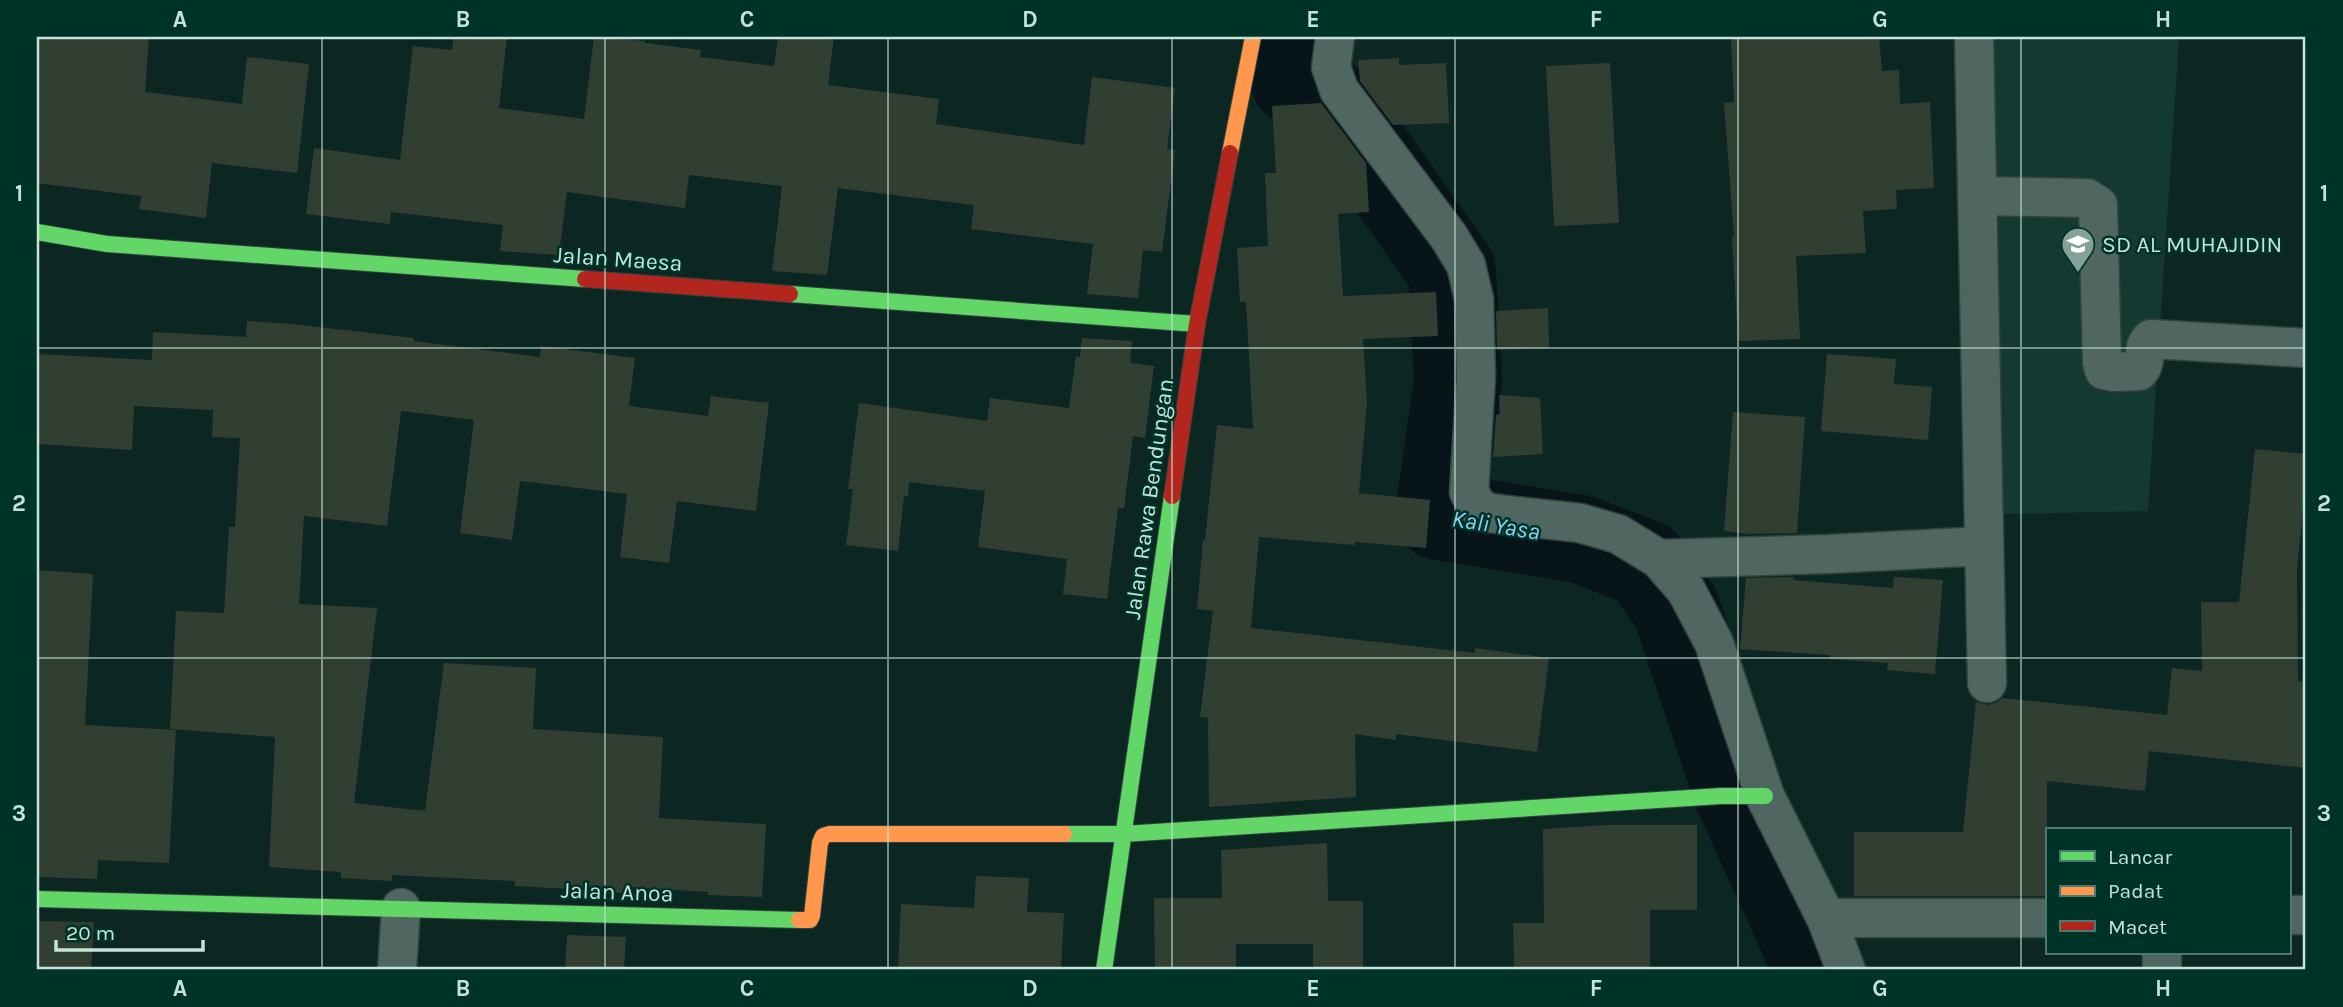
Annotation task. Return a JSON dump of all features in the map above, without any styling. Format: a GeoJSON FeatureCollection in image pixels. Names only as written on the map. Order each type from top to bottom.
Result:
{"type":"FeatureCollection","features":[{"type":"Feature","properties":{"kind":"street","name":"Jalan Rawa Bendungan"},"geometry":{"type":"LineString","coordinates":[[1104,970],[1197,324],[1253,37]]}},
{"type":"Feature","properties":{"kind":"street"},"geometry":{"type":"LineString","coordinates":[[1335,37],[1331,67],[1339,90],[1449,237],[1466,265],[1474,299],[1476,376],[1469,492],[1477,506],[1489,513],[1580,523],[1618,534],[1660,559],[1686,590],[1714,643],[1754,795],[1826,918],[1846,970]]}},
{"type":"Feature","properties":{"kind":"street"},"geometry":{"type":"LineString","coordinates":[[1975,37],[1987,682]]}},
{"type":"Feature","properties":{"kind":"street"},"geometry":{"type":"LineString","coordinates":[[1977,196],[2087,198],[2098,205],[2104,370],[2139,371],[2144,364],[2145,346],[2151,339],[2306,348]]}},
{"type":"Feature","properties":{"kind":"street","name":"Jalan Maesa"},"geometry":{"type":"LineString","coordinates":[[37,232],[107,244],[1197,324]]}},
{"type":"Feature","properties":{"kind":"street"},"geometry":{"type":"LineString","coordinates":[[1660,559],[1984,546]]}},
{"type":"Feature","properties":{"kind":"street"},"geometry":{"type":"LineString","coordinates":[[1122,834],[1754,795]]}},
{"type":"Feature","properties":{"kind":"street","name":"Jalan Anoa"},"geometry":{"type":"LineString","coordinates":[[37,899],[810,920],[820,843],[823,836],[829,834],[1122,834]]}},
{"type":"Feature","properties":{"kind":"street"},"geometry":{"type":"LineString","coordinates":[[397,970],[401,908]]}},
{"type":"Feature","properties":{"kind":"street"},"geometry":{"type":"LineString","coordinates":[[1826,918],[2046,918]]}},
{"type":"Feature","properties":{"kind":"shaded area","name":"SD AL MUHAJIDIN"},"geometry":{"type":"Polygon","coordinates":[[[1981,37],[2179,37],[2148,511],[2004,514],[1981,37]]]}},
{"type":"Feature","properties":{"kind":"building"},"geometry":{"type":"Polygon","coordinates":[[[37,37],[149,37],[145,92],[242,104],[247,57],[309,64],[297,173],[212,163],[206,218],[139,209],[141,196],[37,183],[37,37]]]}},
{"type":"Feature","properties":{"kind":"building"},"geometry":{"type":"Polygon","coordinates":[[[454,37],[507,37],[499,108],[584,119],[594,37],[645,41],[701,50],[700,57],[774,66],[778,37],[834,37],[828,85],[939,99],[936,124],[1084,145],[1092,77],[1175,88],[1167,149],[1175,150],[1162,252],[1143,250],[1138,298],[1087,294],[1093,244],[971,229],[974,205],[838,188],[827,275],[772,271],[782,186],[689,175],[685,208],[567,192],[559,255],[500,251],[503,225],[391,212],[390,224],[306,214],[314,148],[400,160],[413,46],[452,50],[454,37]]]}},
{"type":"Feature","properties":{"kind":"building"},"geometry":{"type":"Polygon","coordinates":[[[1879,37],[1882,71],[1899,70],[1900,104],[1930,102],[1934,188],[1896,190],[1897,209],[1863,211],[1866,253],[1796,256],[1800,339],[1738,341],[1734,237],[1724,103],[1734,102],[1731,38],[1879,37]]]}},
{"type":"Feature","properties":{"kind":"building"},"geometry":{"type":"Polygon","coordinates":[[[1399,58],[1399,65],[1446,63],[1449,123],[1393,125],[1360,81],[1358,60],[1399,58]]]}},
{"type":"Feature","properties":{"kind":"building"},"geometry":{"type":"Polygon","coordinates":[[[1610,63],[1619,223],[1554,226],[1546,66],[1610,63]]]}},
{"type":"Feature","properties":{"kind":"building"},"geometry":{"type":"Polygon","coordinates":[[[1321,103],[1366,163],[1369,212],[1338,214],[1343,296],[1436,292],[1438,336],[1363,339],[1367,403],[1359,493],[1430,500],[1426,548],[1259,537],[1251,628],[1475,653],[1475,648],[1549,658],[1537,752],[1396,734],[1396,740],[1355,734],[1356,797],[1209,807],[1208,718],[1200,717],[1213,611],[1197,609],[1203,540],[1217,425],[1253,429],[1246,302],[1240,302],[1237,248],[1268,246],[1265,173],[1276,173],[1272,106],[1321,103]]]}},
{"type":"Feature","properties":{"kind":"building"},"geometry":{"type":"Polygon","coordinates":[[[1548,308],[1549,348],[1497,350],[1496,311],[1548,308]]]}},
{"type":"Feature","properties":{"kind":"building"},"geometry":{"type":"Polygon","coordinates":[[[247,321],[414,338],[414,341],[540,357],[541,346],[635,358],[629,406],[708,416],[711,396],[769,403],[756,511],[677,501],[669,563],[620,557],[627,494],[520,481],[512,540],[460,533],[474,420],[401,411],[387,526],[304,516],[299,604],[377,608],[354,803],[425,811],[444,663],[536,668],[533,729],[663,737],[659,818],[766,824],[762,897],[629,887],[628,893],[569,892],[569,889],[515,886],[515,881],[392,875],[392,881],[341,878],[341,872],[269,867],[275,737],[170,729],[176,611],[224,613],[229,527],[235,527],[240,438],[212,437],[213,410],[134,406],[132,450],[37,444],[37,354],[152,360],[153,332],[246,337],[247,321]]]}},
{"type":"Feature","properties":{"kind":"building"},"geometry":{"type":"Polygon","coordinates":[[[1082,338],[1132,341],[1130,363],[1154,366],[1145,438],[1133,436],[1124,508],[1118,508],[1107,599],[1063,594],[1067,559],[978,547],[985,491],[909,482],[908,496],[904,496],[898,551],[846,545],[853,489],[848,489],[859,403],[987,421],[990,398],[1069,408],[1076,356],[1080,357],[1082,338]]]}},
{"type":"Feature","properties":{"kind":"building"},"geometry":{"type":"Polygon","coordinates":[[[1827,354],[1896,359],[1894,384],[1932,387],[1928,440],[1821,431],[1827,354]]]}},
{"type":"Feature","properties":{"kind":"building"},"geometry":{"type":"Polygon","coordinates":[[[1499,395],[1540,398],[1543,454],[1493,457],[1496,415],[1500,414],[1499,395]]]}},
{"type":"Feature","properties":{"kind":"building"},"geometry":{"type":"Polygon","coordinates":[[[1733,412],[1805,417],[1797,533],[1749,534],[1724,531],[1733,412]]]}},
{"type":"Feature","properties":{"kind":"building"},"geometry":{"type":"Polygon","coordinates":[[[2255,449],[2306,454],[2297,569],[2298,681],[2306,682],[2306,768],[2149,751],[2145,791],[2047,781],[2046,896],[1854,896],[1854,832],[1963,832],[1976,702],[1988,705],[2002,698],[2167,715],[2172,668],[2202,671],[2201,602],[2239,602],[2255,449]]]}},
{"type":"Feature","properties":{"kind":"building"},"geometry":{"type":"Polygon","coordinates":[[[37,570],[93,574],[85,725],[176,730],[169,863],[98,860],[97,879],[37,877],[37,570]]]}},
{"type":"Feature","properties":{"kind":"building"},"geometry":{"type":"Polygon","coordinates":[[[1794,577],[1793,580],[1893,588],[1894,577],[1943,580],[1935,674],[1887,670],[1888,663],[1830,659],[1830,655],[1740,649],[1746,578],[1794,577]]]}},
{"type":"Feature","properties":{"kind":"building"},"geometry":{"type":"Polygon","coordinates":[[[1605,825],[1697,825],[1697,910],[1650,910],[1650,970],[1514,970],[1513,923],[1544,923],[1543,829],[1605,825]]]}},
{"type":"Feature","properties":{"kind":"building"},"geometry":{"type":"Polygon","coordinates":[[[1327,843],[1328,901],[1363,901],[1363,970],[1313,970],[1313,944],[1236,944],[1236,970],[1155,970],[1154,898],[1222,898],[1221,850],[1327,843]]]}},
{"type":"Feature","properties":{"kind":"building"},"geometry":{"type":"Polygon","coordinates":[[[976,876],[1029,878],[1027,912],[1064,913],[1061,970],[898,970],[901,904],[974,908],[976,876]]]}},
{"type":"Feature","properties":{"kind":"building"},"geometry":{"type":"Polygon","coordinates":[[[37,921],[94,922],[91,970],[37,970],[37,921]]]}},
{"type":"Feature","properties":{"kind":"building"},"geometry":{"type":"Polygon","coordinates":[[[567,935],[626,937],[624,970],[565,970],[567,935]]]}},
{"type":"Feature","properties":{"kind":"waterway","name":"Kali Yasa"},"geometry":{"type":"LineString","coordinates":[[1295,37],[1294,80],[1336,106],[1452,271],[1458,381],[1439,516],[1581,539],[1645,564],[1676,608],[1738,794],[1818,970]]}},
{"type":"Feature","properties":{"kind":"traffic: fast"},"geometry":{"type":"LineString","coordinates":[[37,232],[107,244],[585,279]]}},
{"type":"Feature","properties":{"kind":"traffic: fast"},"geometry":{"type":"LineString","coordinates":[[790,294],[1197,324]]}},
{"type":"Feature","properties":{"kind":"traffic: fast"},"geometry":{"type":"LineString","coordinates":[[1104,970],[1172,496]]}},
{"type":"Feature","properties":{"kind":"traffic: fast"},"geometry":{"type":"LineString","coordinates":[[1064,834],[1123,834],[1721,796],[1765,796]]}},
{"type":"Feature","properties":{"kind":"traffic: fast"},"geometry":{"type":"LineString","coordinates":[[37,899],[799,920]]}},
{"type":"Feature","properties":{"kind":"traffic: slow"},"geometry":{"type":"LineString","coordinates":[[1230,153],[1253,37]]}},
{"type":"Feature","properties":{"kind":"traffic: slow"},"geometry":{"type":"LineString","coordinates":[[799,920],[810,920],[812,916],[820,843],[823,836],[829,834],[1064,834]]}},
{"type":"Feature","properties":{"kind":"traffic: jam"},"geometry":{"type":"LineString","coordinates":[[1172,496],[1197,324],[1230,153]]}},
{"type":"Feature","properties":{"kind":"traffic: jam"},"geometry":{"type":"LineString","coordinates":[[585,279],[790,294]]}},
{"type":"Feature","properties":{"kind":"place","name":"SD AL MUHAJIDIN"},"geometry":{"type":"Point","coordinates":[2078,274]}}]}
